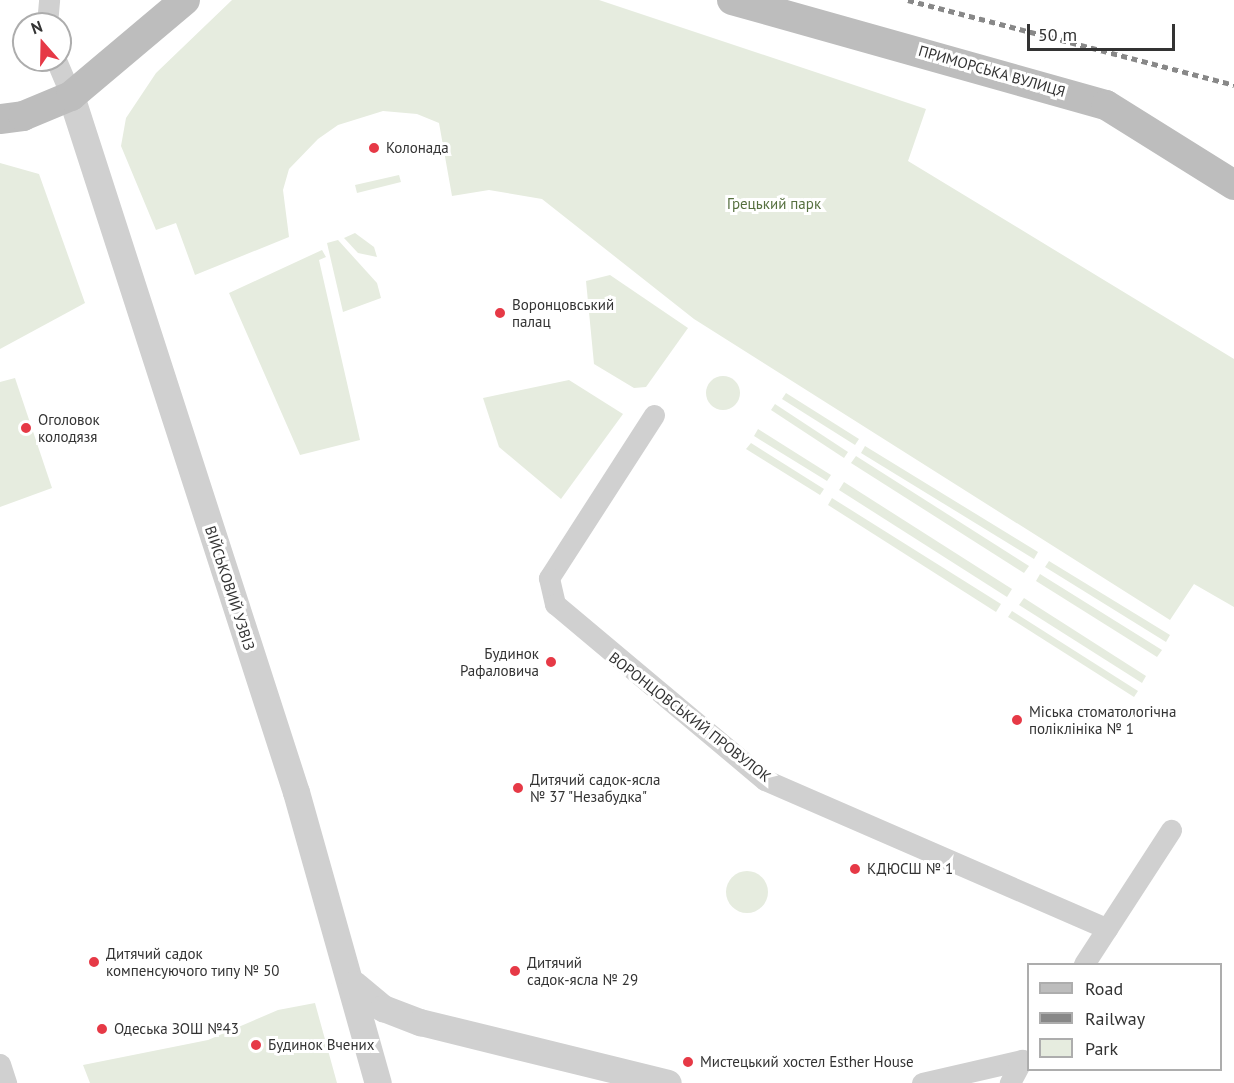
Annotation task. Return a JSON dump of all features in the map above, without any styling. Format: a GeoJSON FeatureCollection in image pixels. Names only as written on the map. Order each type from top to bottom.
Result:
{"type":"FeatureCollection","features":[{"type":"Feature","properties":{"kind":"main road"},"geometry":{"type":"LineString","coordinates":[[0,119],[23,116],[71,96],[185,0]]}},
{"type":"Feature","properties":{"kind":"main road","name":"ПРИМОРСЬКА ВУЛИЦЯ"},"geometry":{"type":"LineString","coordinates":[[732,0],[1106,105],[1234,185]]}},
{"type":"Feature","properties":{"kind":"street"},"geometry":{"type":"LineString","coordinates":[[62,72],[71,96]]}},
{"type":"Feature","properties":{"kind":"street","name":"ВІЙСЬКОВИЙ УЗВІЗ"},"geometry":{"type":"LineString","coordinates":[[71,96],[354,984],[378,1083]]}},
{"type":"Feature","properties":{"kind":"street","name":"ВОРОНЦОВСЬКИЙ ПРОВУЛОК"},"geometry":{"type":"LineString","coordinates":[[654,415],[549,578],[555,604],[765,780],[1107,929]]}},
{"type":"Feature","properties":{"kind":"street"},"geometry":{"type":"LineString","coordinates":[[1085,963],[1171,830]]}},
{"type":"Feature","properties":{"kind":"street"},"geometry":{"type":"LineString","coordinates":[[354,984],[383,1008],[420,1022],[668,1083]]}},
{"type":"Feature","properties":{"kind":"street"},"geometry":{"type":"LineString","coordinates":[[921,1083],[1025,1054]]}},
{"type":"Feature","properties":{"kind":"street"},"geometry":{"type":"LineString","coordinates":[[1010,1083],[1025,1054]]}},
{"type":"Feature","properties":{"kind":"street"},"geometry":{"type":"LineString","coordinates":[[0,1064],[6,1083]]}},
{"type":"Feature","properties":{"kind":"green space","name":"Грецький парк"},"geometry":{"type":"Polygon","coordinates":[[[232,0],[599,0],[926,109],[908,161],[1234,359],[1234,607],[1194,584],[1170,620],[694,319],[542,199],[489,190],[452,196],[439,123],[417,114],[383,111],[338,125],[318,139],[289,169],[283,190],[289,237],[195,275],[176,223],[156,230],[121,146],[126,118],[156,73],[232,0]]]}},
{"type":"Feature","properties":{"kind":"green space"},"geometry":{"type":"Polygon","coordinates":[[[0,163],[39,174],[85,303],[0,349],[0,163]]]}},
{"type":"Feature","properties":{"kind":"green space"},"geometry":{"type":"Polygon","coordinates":[[[399,175],[401,182],[357,193],[355,185],[399,175]]]}},
{"type":"Feature","properties":{"kind":"green space"},"geometry":{"type":"Polygon","coordinates":[[[355,233],[374,247],[377,257],[358,253],[344,238],[355,233]]]}},
{"type":"Feature","properties":{"kind":"green space"},"geometry":{"type":"Polygon","coordinates":[[[338,240],[377,283],[381,298],[343,312],[327,243],[338,240]]]}},
{"type":"Feature","properties":{"kind":"green space"},"geometry":{"type":"Polygon","coordinates":[[[322,250],[326,257],[319,260],[360,440],[300,455],[229,293],[322,250]]]}},
{"type":"Feature","properties":{"kind":"green space"},"geometry":{"type":"Polygon","coordinates":[[[610,275],[688,328],[646,387],[634,388],[594,364],[586,281],[610,275]]]}},
{"type":"Feature","properties":{"kind":"green space"},"geometry":{"type":"Polygon","coordinates":[[[723,376],[735,381],[740,393],[735,405],[723,410],[711,405],[706,393],[711,381],[723,376]]]}},
{"type":"Feature","properties":{"kind":"green space"},"geometry":{"type":"Polygon","coordinates":[[[15,378],[52,488],[0,507],[0,382],[15,378]]]}},
{"type":"Feature","properties":{"kind":"green space"},"geometry":{"type":"Polygon","coordinates":[[[569,380],[623,414],[561,499],[499,447],[483,398],[569,380]]]}},
{"type":"Feature","properties":{"kind":"green space"},"geometry":{"type":"Polygon","coordinates":[[[786,393],[859,439],[855,445],[782,399],[786,393]]]}},
{"type":"Feature","properties":{"kind":"green space"},"geometry":{"type":"Polygon","coordinates":[[[775,404],[848,452],[844,458],[771,410],[775,404]]]}},
{"type":"Feature","properties":{"kind":"green space"},"geometry":{"type":"Polygon","coordinates":[[[758,429],[831,475],[827,481],[754,436],[758,429]]]}},
{"type":"Feature","properties":{"kind":"green space"},"geometry":{"type":"Polygon","coordinates":[[[751,443],[824,489],[820,495],[746,449],[751,443]]]}},
{"type":"Feature","properties":{"kind":"green space"},"geometry":{"type":"Polygon","coordinates":[[[865,446],[1038,552],[1034,559],[861,453],[865,446]]]}},
{"type":"Feature","properties":{"kind":"green space"},"geometry":{"type":"Polygon","coordinates":[[[856,456],[1029,566],[1024,573],[851,463],[856,456]]]}},
{"type":"Feature","properties":{"kind":"green space"},"geometry":{"type":"Polygon","coordinates":[[[844,482],[1012,589],[1007,597],[839,490],[844,482]]]}},
{"type":"Feature","properties":{"kind":"green space"},"geometry":{"type":"Polygon","coordinates":[[[832,498],[1001,604],[996,612],[828,505],[832,498]]]}},
{"type":"Feature","properties":{"kind":"green space"},"geometry":{"type":"Polygon","coordinates":[[[1049,561],[1170,635],[1166,642],[1045,567],[1049,561]]]}},
{"type":"Feature","properties":{"kind":"green space"},"geometry":{"type":"Polygon","coordinates":[[[1040,574],[1162,650],[1157,657],[1036,581],[1040,574]]]}},
{"type":"Feature","properties":{"kind":"green space"},"geometry":{"type":"Polygon","coordinates":[[[1024,598],[1146,676],[1142,683],[1019,605],[1024,598]]]}},
{"type":"Feature","properties":{"kind":"green space"},"geometry":{"type":"Polygon","coordinates":[[[1012,611],[1138,691],[1134,697],[1008,617],[1012,611]]]}},
{"type":"Feature","properties":{"kind":"green space"},"geometry":{"type":"Polygon","coordinates":[[[747,871],[762,877],[768,892],[762,907],[747,913],[732,907],[726,892],[732,877],[747,871]]]}},
{"type":"Feature","properties":{"kind":"green space","name":"Будинок Вчених"},"geometry":{"type":"Polygon","coordinates":[[[315,1003],[337,1083],[90,1083],[83,1065],[208,1040],[278,1010],[315,1003]]]}},
{"type":"Feature","properties":{"kind":"railway"},"geometry":{"type":"LineString","coordinates":[[908,0],[1234,85]]}},
{"type":"Feature","properties":{"kind":"place","name":"Колонада"},"geometry":{"type":"Point","coordinates":[374,148]}},
{"type":"Feature","properties":{"kind":"place","name":"Воронцовський палац"},"geometry":{"type":"Point","coordinates":[500,313]}},
{"type":"Feature","properties":{"kind":"place","name":"Оголовок колодязя"},"geometry":{"type":"Point","coordinates":[26,428]}},
{"type":"Feature","properties":{"kind":"place","name":"Будинок Рафаловича"},"geometry":{"type":"Point","coordinates":[551,662]}},
{"type":"Feature","properties":{"kind":"place","name":"Міська стоматологічна поліклініка № 1"},"geometry":{"type":"Point","coordinates":[1017,720]}},
{"type":"Feature","properties":{"kind":"place","name":"Дитячий садок-ясла № 37 \"Незабудка\""},"geometry":{"type":"Point","coordinates":[518,788]}},
{"type":"Feature","properties":{"kind":"place","name":"КДЮСШ № 1"},"geometry":{"type":"Point","coordinates":[855,869]}},
{"type":"Feature","properties":{"kind":"place","name":"Дитячий садок компенсуючого типу № 50"},"geometry":{"type":"Point","coordinates":[94,962]}},
{"type":"Feature","properties":{"kind":"place","name":"Дитячий садок-ясла № 29"},"geometry":{"type":"Point","coordinates":[515,971]}},
{"type":"Feature","properties":{"kind":"place","name":"Одеська ЗОШ №43"},"geometry":{"type":"Point","coordinates":[102,1029]}},
{"type":"Feature","properties":{"kind":"place","name":"Будинок Вчених"},"geometry":{"type":"Point","coordinates":[256,1045]}},
{"type":"Feature","properties":{"kind":"place","name":"Мистецький хостел Esther House"},"geometry":{"type":"Point","coordinates":[688,1062]}}]}
